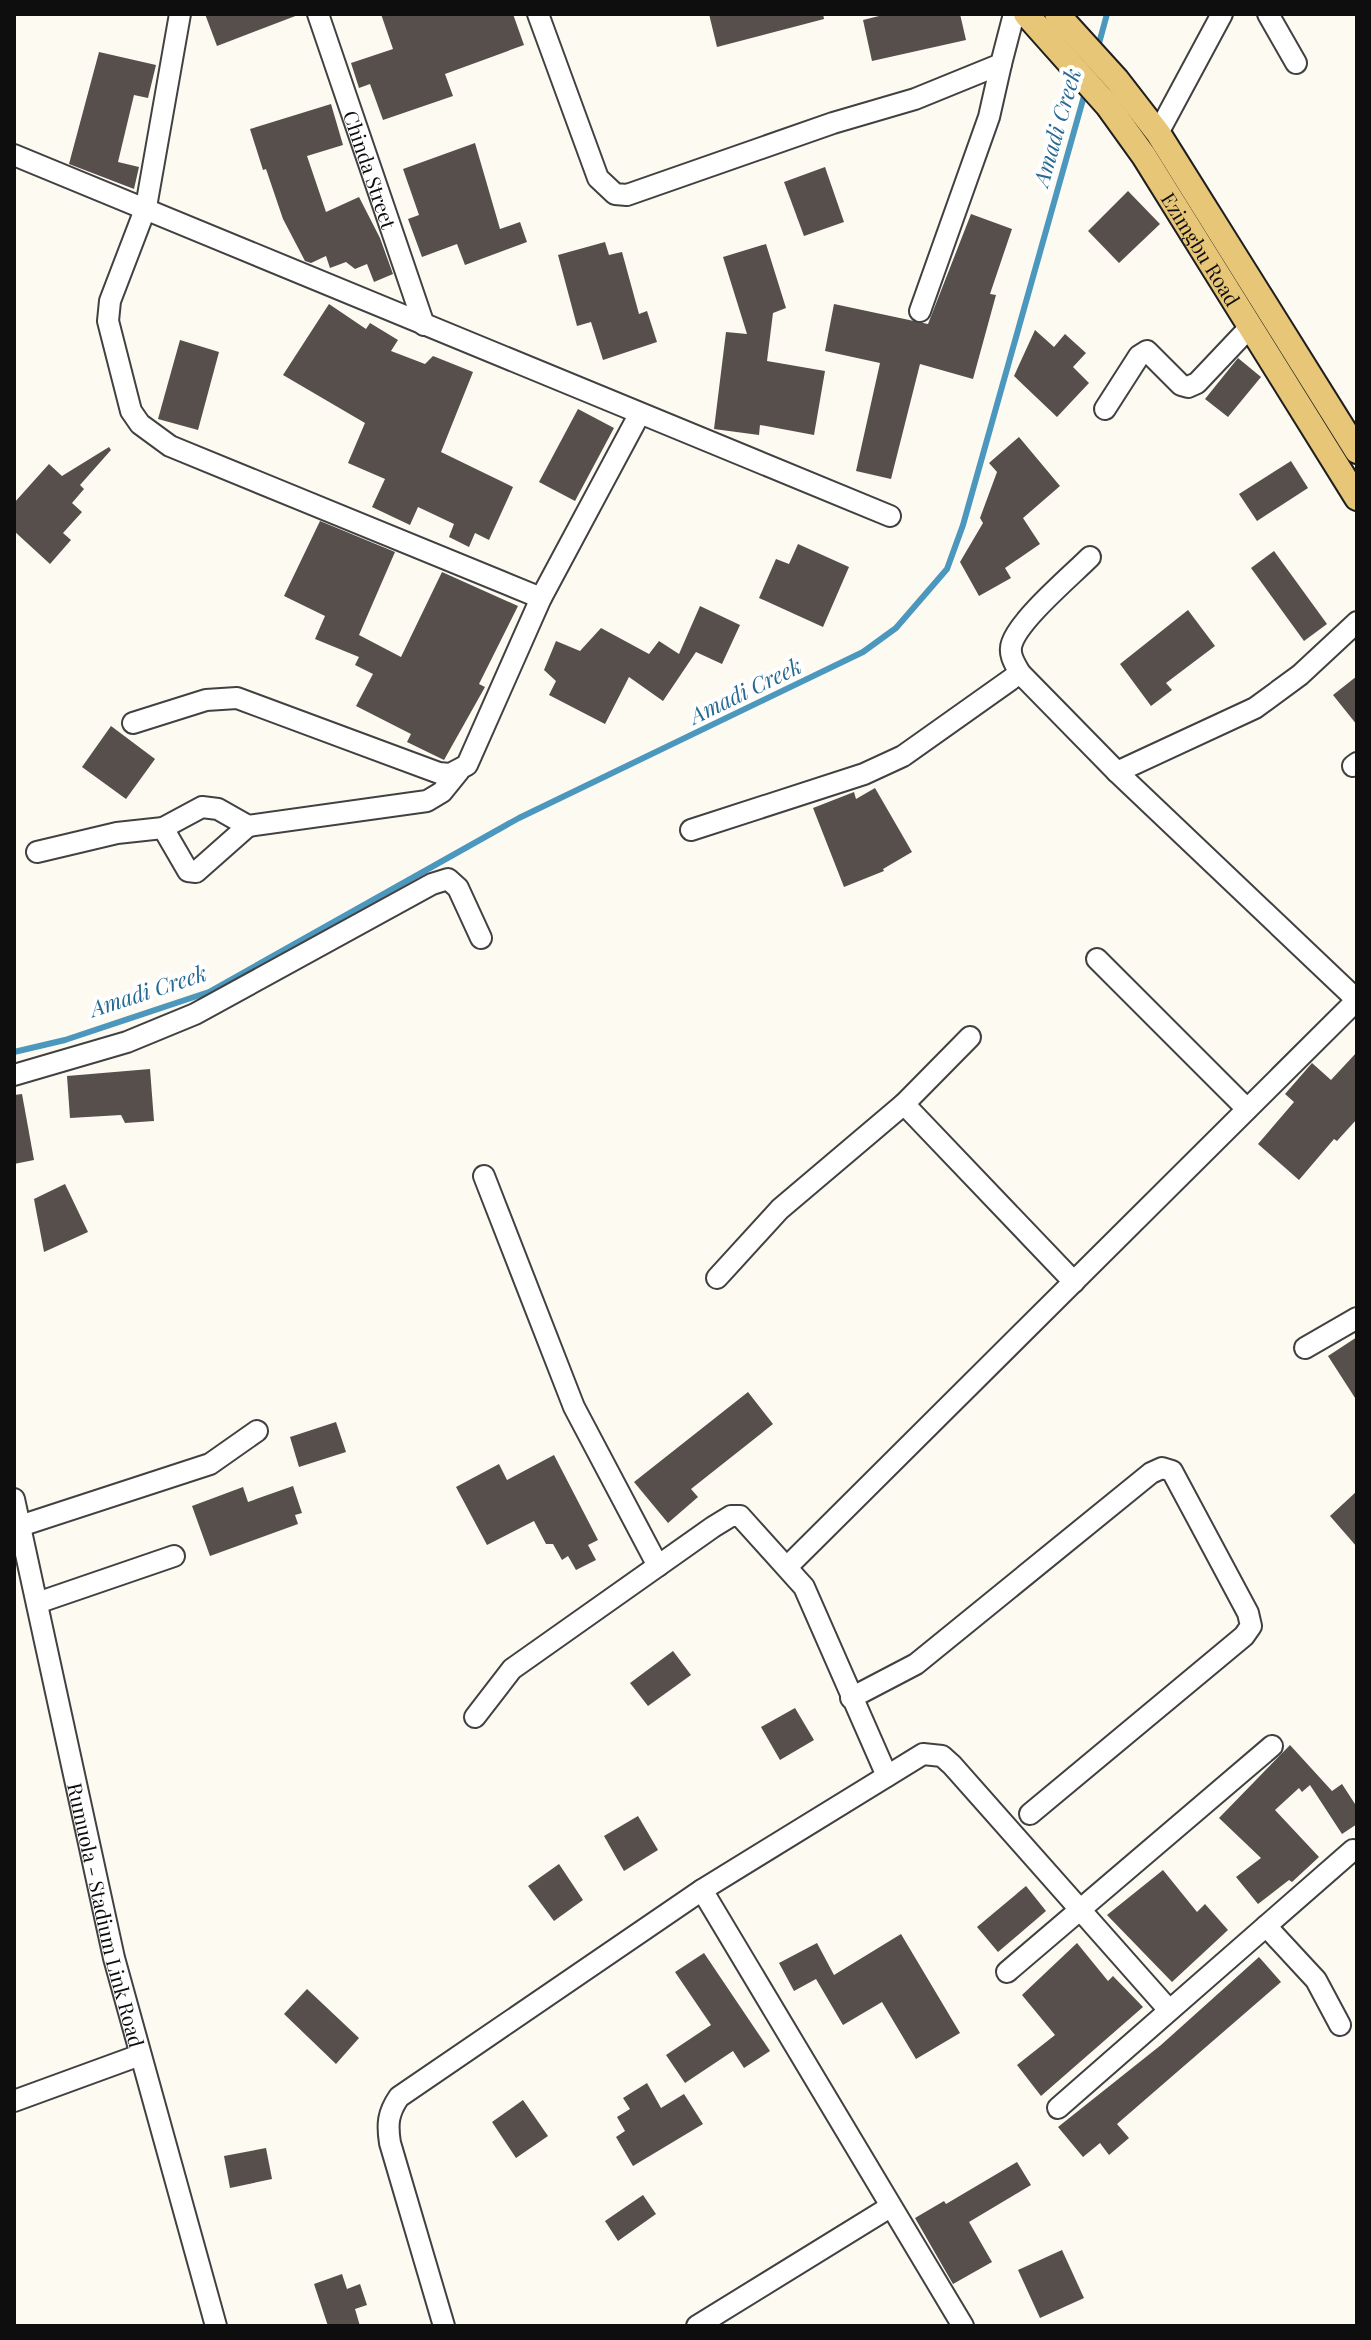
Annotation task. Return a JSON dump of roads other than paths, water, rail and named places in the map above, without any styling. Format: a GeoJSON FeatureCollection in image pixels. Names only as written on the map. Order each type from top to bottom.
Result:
{"type":"FeatureCollection","features":[{"type":"Feature","properties":{"kind":"main road","name":"Ezimgbu Road"},"geometry":{"type":"LineString","coordinates":[[1026,14],[1108,106],[1144,156],[1357,498]]}},
{"type":"Feature","properties":{"kind":"main road","name":"Ezimgbu Road"},"geometry":{"type":"LineString","coordinates":[[1061,19],[1117,80],[1158,133],[1357,451]]}},
{"type":"Feature","properties":{"kind":"street"},"geometry":{"type":"LineString","coordinates":[[180,14],[174,66],[146,207],[110,301],[108,321],[124,389],[140,424],[170,446],[541,598]]}},
{"type":"Feature","properties":{"kind":"street","name":"Chinda Street"},"geometry":{"type":"LineString","coordinates":[[318,14],[424,325]]}},
{"type":"Feature","properties":{"kind":"street"},"geometry":{"type":"LineString","coordinates":[[538,14],[598,178],[615,194],[640,192],[833,123],[915,99],[1001,64]]}},
{"type":"Feature","properties":{"kind":"street"},"geometry":{"type":"LineString","coordinates":[[920,311],[989,117],[1014,14]]}},
{"type":"Feature","properties":{"kind":"street"},"geometry":{"type":"LineString","coordinates":[[1158,133],[1222,14]]}},
{"type":"Feature","properties":{"kind":"street"},"geometry":{"type":"LineString","coordinates":[[1268,14],[1296,63]]}},
{"type":"Feature","properties":{"kind":"street"},"geometry":{"type":"LineString","coordinates":[[14,155],[890,516]]}},
{"type":"Feature","properties":{"kind":"street"},"geometry":{"type":"LineString","coordinates":[[1105,409],[1139,356],[1147,351],[1181,385],[1188,387],[1197,383],[1249,328]]}},
{"type":"Feature","properties":{"kind":"street"},"geometry":{"type":"LineString","coordinates":[[163,828],[188,871],[196,872],[248,826],[427,801],[442,792],[467,765],[541,598],[639,415]]}},
{"type":"Feature","properties":{"kind":"street"},"geometry":{"type":"LineString","coordinates":[[788,1566],[1357,1000],[1117,772],[1020,673],[1011,654],[1012,642],[1036,612],[1090,557]]}},
{"type":"Feature","properties":{"kind":"street"},"geometry":{"type":"LineString","coordinates":[[1117,772],[1255,708],[1300,675],[1357,622]]}},
{"type":"Feature","properties":{"kind":"street"},"geometry":{"type":"LineString","coordinates":[[691,830],[864,774],[903,756],[1020,673]]}},
{"type":"Feature","properties":{"kind":"street"},"geometry":{"type":"LineString","coordinates":[[133,723],[206,700],[237,698],[439,773],[459,771]]}},
{"type":"Feature","properties":{"kind":"street"},"geometry":{"type":"LineString","coordinates":[[37,852],[117,833],[163,828],[210,806],[248,826]]}},
{"type":"Feature","properties":{"kind":"street"},"geometry":{"type":"LineString","coordinates":[[14,1075],[127,1042],[195,1014],[432,884],[448,879],[458,888],[481,938]]}},
{"type":"Feature","properties":{"kind":"street"},"geometry":{"type":"LineString","coordinates":[[1097,959],[1247,1109]]}},
{"type":"Feature","properties":{"kind":"street"},"geometry":{"type":"LineString","coordinates":[[717,1278],[780,1209],[904,1104],[970,1037]]}},
{"type":"Feature","properties":{"kind":"street"},"geometry":{"type":"LineString","coordinates":[[904,1104],[1074,1282]]}},
{"type":"Feature","properties":{"kind":"street"},"geometry":{"type":"LineString","coordinates":[[484,1176],[560,1375],[658,1566]]}},
{"type":"Feature","properties":{"kind":"street"},"geometry":{"type":"LineString","coordinates":[[1305,1348],[1357,1318]]}},
{"type":"Feature","properties":{"kind":"street"},"geometry":{"type":"LineString","coordinates":[[20,1526],[210,1464],[257,1431]]}},
{"type":"Feature","properties":{"kind":"street"},"geometry":{"type":"LineString","coordinates":[[851,1698],[916,1664],[1151,1473],[1162,1468],[1172,1471],[1248,1613],[1251,1626],[1244,1636],[1030,1814]]}},
{"type":"Feature","properties":{"kind":"street","name":"Rumuola - Stadium Link Road"},"geometry":{"type":"LineString","coordinates":[[14,1499],[114,1958],[216,2326]]}},
{"type":"Feature","properties":{"kind":"street"},"geometry":{"type":"LineString","coordinates":[[475,1717],[512,1669],[731,1516],[740,1516],[804,1587],[887,1776]]}},
{"type":"Feature","properties":{"kind":"street"},"geometry":{"type":"LineString","coordinates":[[37,1603],[174,1556]]}},
{"type":"Feature","properties":{"kind":"street"},"geometry":{"type":"LineString","coordinates":[[1007,1972],[1272,1746]]}},
{"type":"Feature","properties":{"kind":"street"},"geometry":{"type":"LineString","coordinates":[[444,2326],[390,2143],[387,2126],[390,2110],[399,2097],[702,1890],[923,1754],[942,1756],[1169,2010]]}},
{"type":"Feature","properties":{"kind":"street"},"geometry":{"type":"LineString","coordinates":[[1058,2108],[1353,1850]]}},
{"type":"Feature","properties":{"kind":"street"},"geometry":{"type":"LineString","coordinates":[[702,1890],[963,2326]]}},
{"type":"Feature","properties":{"kind":"street"},"geometry":{"type":"LineString","coordinates":[[1266,1926],[1316,1980],[1340,2025]]}},
{"type":"Feature","properties":{"kind":"street"},"geometry":{"type":"LineString","coordinates":[[14,2101],[140,2055]]}},
{"type":"Feature","properties":{"kind":"street"},"geometry":{"type":"LineString","coordinates":[[697,2326],[890,2207]]}},
{"type":"Feature","properties":{"kind":"waterway","name":"Amadi Creek"},"geometry":{"type":"LineString","coordinates":[[1098,47],[1107,14]]}},
{"type":"Feature","properties":{"kind":"waterway","name":"Amadi Creek"},"geometry":{"type":"LineString","coordinates":[[14,1052],[65,1040],[209,992],[519,818],[863,652],[896,628],[947,569],[963,525],[1086,89]]}}]}
